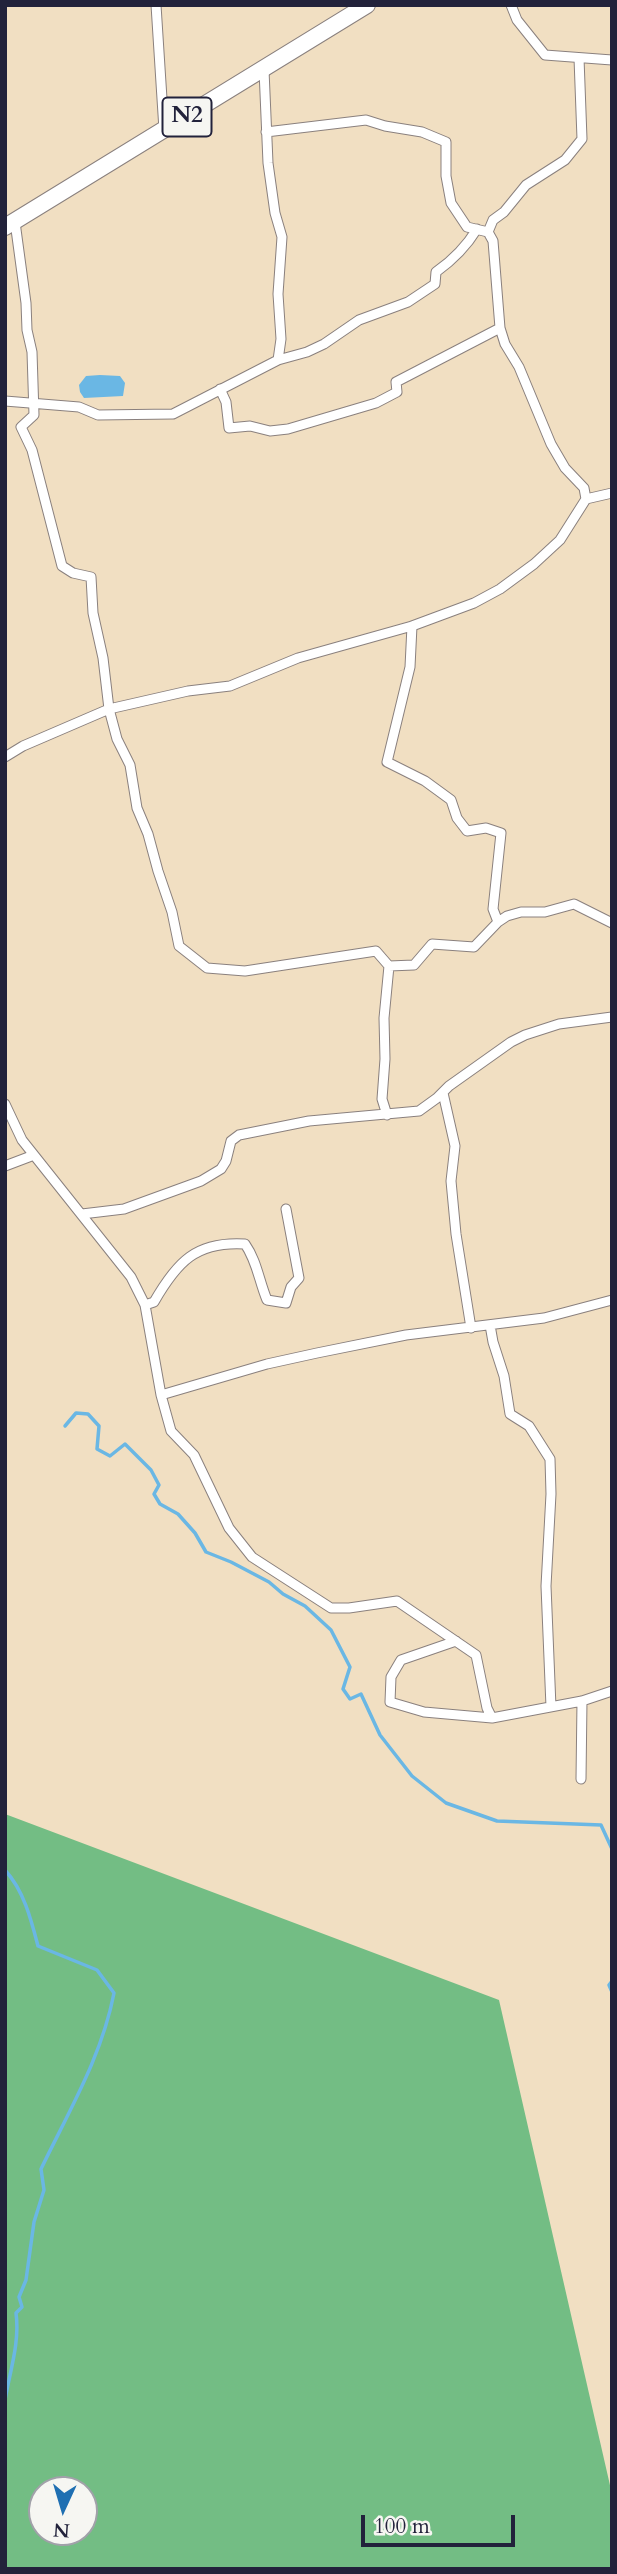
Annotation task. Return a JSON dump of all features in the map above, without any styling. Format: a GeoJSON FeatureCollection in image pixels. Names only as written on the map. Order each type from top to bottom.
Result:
{"type":"FeatureCollection","features":[{"type":"Feature","properties":{"kind":"highway","name":"N2"},"geometry":{"type":"LineString","coordinates":[[10,224],[367,5]]}},
{"type":"Feature","properties":{"kind":"street"},"geometry":{"type":"LineString","coordinates":[[156,5],[164,130]]}},
{"type":"Feature","properties":{"kind":"street"},"geometry":{"type":"LineString","coordinates":[[511,5],[517,20],[545,55],[612,60]]}},
{"type":"Feature","properties":{"kind":"street"},"geometry":{"type":"LineString","coordinates":[[488,232],[493,220],[504,212],[526,186],[565,160],[582,139],[579,58]]}},
{"type":"Feature","properties":{"kind":"street"},"geometry":{"type":"LineString","coordinates":[[264,70],[266,132],[275,213],[282,237],[278,294],[281,339],[278,360]]}},
{"type":"Feature","properties":{"kind":"street"},"geometry":{"type":"LineString","coordinates":[[5,757],[23,746],[109,709],[188,691],[230,685],[298,658],[412,626],[474,603],[500,589],[534,564],[560,540],[586,499],[584,488],[565,468],[551,444],[528,387],[505,344],[500,328],[493,240],[488,232],[467,227],[451,203],[446,176],[446,142],[422,132],[366,120],[266,132]]}},
{"type":"Feature","properties":{"kind":"street"},"geometry":{"type":"LineString","coordinates":[[10,224],[26,303],[27,330],[32,352],[34,415],[21,427],[32,450],[62,566],[73,573],[91,577],[93,613],[103,658],[109,709],[117,739],[131,765],[137,808],[148,834],[172,912],[178,946],[207,968],[245,971],[376,951],[389,966],[384,1018],[382,1099],[387,1115]]}},
{"type":"Feature","properties":{"kind":"street"},"geometry":{"type":"LineString","coordinates":[[5,401],[79,407],[97,415],[173,414],[278,360],[324,344],[359,320],[408,302],[435,284],[436,272],[469,243],[477,229]]}},
{"type":"Feature","properties":{"kind":"street"},"geometry":{"type":"LineString","coordinates":[[220,389],[226,402],[229,428],[250,426],[270,431],[288,429],[376,403],[397,392],[396,382],[500,328]]}},
{"type":"Feature","properties":{"kind":"street"},"geometry":{"type":"LineString","coordinates":[[586,499],[612,493]]}},
{"type":"Feature","properties":{"kind":"street"},"geometry":{"type":"LineString","coordinates":[[412,626],[410,667],[387,762],[425,781],[451,800],[457,818],[467,831],[485,828],[500,833],[493,909],[498,922]]}},
{"type":"Feature","properties":{"kind":"street"},"geometry":{"type":"LineString","coordinates":[[389,966],[414,965],[432,944],[474,947],[498,922],[521,912],[545,912],[574,904],[612,923]]}},
{"type":"Feature","properties":{"kind":"street"},"geometry":{"type":"LineString","coordinates":[[82,1214],[124,1209],[201,1181],[220,1169],[226,1161],[231,1141],[239,1135],[309,1121],[419,1111],[449,1086],[525,1035],[559,1024],[612,1017]]}},
{"type":"Feature","properties":{"kind":"street"},"geometry":{"type":"LineString","coordinates":[[443,1093],[455,1146],[451,1181],[456,1234],[471,1328]]}},
{"type":"Feature","properties":{"kind":"street"},"geometry":{"type":"LineString","coordinates":[[5,1104],[15,1128],[34,1155],[131,1277],[145,1305],[161,1395],[171,1431],[194,1455],[229,1528],[252,1557],[331,1608],[397,1601],[476,1654],[487,1708],[492,1718]]}},
{"type":"Feature","properties":{"kind":"street"},"geometry":{"type":"LineString","coordinates":[[5,1166],[34,1155]]}},
{"type":"Feature","properties":{"kind":"street"},"geometry":{"type":"LineString","coordinates":[[145,1305],[154,1302],[179,1264],[214,1244],[227,1243],[245,1244],[254,1257],[267,1300],[286,1303],[291,1287],[299,1278],[286,1209]]}},
{"type":"Feature","properties":{"kind":"street"},"geometry":{"type":"LineString","coordinates":[[161,1395],[267,1364],[317,1353],[407,1335],[544,1318],[612,1300]]}},
{"type":"Feature","properties":{"kind":"street"},"geometry":{"type":"LineString","coordinates":[[491,1325],[510,1414],[529,1426],[550,1459],[551,1494],[546,1586],[551,1707]]}},
{"type":"Feature","properties":{"kind":"street"},"geometry":{"type":"LineString","coordinates":[[456,1641],[401,1660],[390,1677],[390,1702],[424,1712],[492,1718],[582,1701],[612,1691]]}},
{"type":"Feature","properties":{"kind":"street"},"geometry":{"type":"LineString","coordinates":[[581,1779],[582,1701]]}},
{"type":"Feature","properties":{"kind":"green space"},"geometry":{"type":"Polygon","coordinates":[[[5,1814],[499,2000],[612,2494],[612,2569],[5,2569],[5,1814]]]}},
{"type":"Feature","properties":{"kind":"water"},"geometry":{"type":"Polygon","coordinates":[[[86,376],[120,376],[125,383],[123,396],[84,398],[79,385],[86,376]]]}},
{"type":"Feature","properties":{"kind":"waterway"},"geometry":{"type":"LineString","coordinates":[[65,1426],[76,1413],[88,1414],[99,1426],[97,1449],[110,1456],[125,1444],[151,1470],[159,1485],[154,1494],[160,1504],[178,1514],[195,1533],[206,1552],[269,1582],[283,1594],[305,1606],[331,1630],[350,1667],[343,1689],[350,1699],[361,1694],[380,1735],[412,1776],[446,1803],[497,1821],[601,1825],[612,1849]]}},
{"type":"Feature","properties":{"kind":"waterway"},"geometry":{"type":"LineString","coordinates":[[5,1870],[22,1896],[38,1946],[97,1970],[114,1993],[93,2061],[41,2169],[44,2190],[34,2222],[26,2280],[19,2297],[22,2307],[16,2313],[16,2346],[5,2400]]}},
{"type":"Feature","properties":{"kind":"waterway"},"geometry":{"type":"LineString","coordinates":[[612,1981],[609,1985],[612,1992]]}}]}
